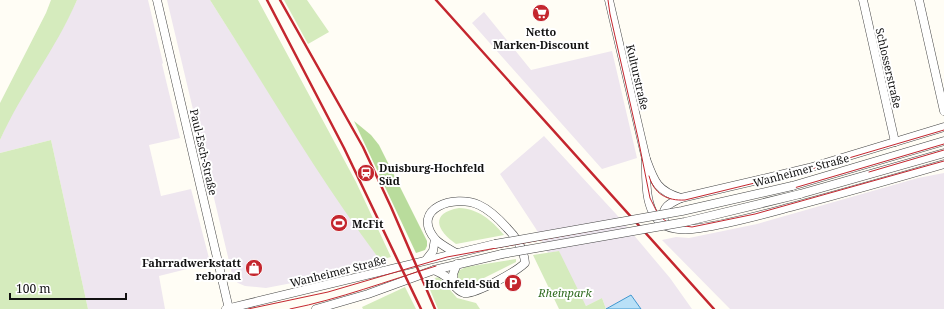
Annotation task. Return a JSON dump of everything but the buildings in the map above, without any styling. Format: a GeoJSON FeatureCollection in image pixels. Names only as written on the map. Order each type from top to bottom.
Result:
{"type":"FeatureCollection","features":[{"type":"Feature","properties":{"kind":"street","name":"Paul-Esch-Straße"},"geometry":{"type":"LineString","coordinates":[[157,0],[228,309]]}},
{"type":"Feature","properties":{"kind":"street","name":"Kulturstraße"},"geometry":{"type":"LineString","coordinates":[[609,0],[646,159]]}},
{"type":"Feature","properties":{"kind":"street","name":"Schlosserstraße"},"geometry":{"type":"LineString","coordinates":[[863,0],[895,142]]}},
{"type":"Feature","properties":{"kind":"street"},"geometry":{"type":"LineString","coordinates":[[919,0],[944,111]]}},
{"type":"Feature","properties":{"kind":"street","name":"Wanheimer Straße"},"geometry":{"type":"LineString","coordinates":[[667,226],[663,217],[664,209],[668,203],[681,198],[808,168],[944,127]]}},
{"type":"Feature","properties":{"kind":"street","name":"Wanheimer Straße"},"geometry":{"type":"LineString","coordinates":[[228,309],[495,244],[682,211],[792,186],[944,141]]}},
{"type":"Feature","properties":{"kind":"street","name":"Wanheimer Straße"},"geometry":{"type":"LineString","coordinates":[[316,309],[368,294],[434,270],[457,264],[502,254],[685,222],[800,194],[944,153]]}},
{"type":"Feature","properties":{"kind":"street"},"geometry":{"type":"LineString","coordinates":[[646,159],[652,177],[659,188],[667,194],[681,198]]}},
{"type":"Feature","properties":{"kind":"street"},"geometry":{"type":"LineString","coordinates":[[646,159],[646,180],[651,206],[658,219],[667,226],[685,229],[700,228],[759,216],[944,164]]}},
{"type":"Feature","properties":{"kind":"street"},"geometry":{"type":"LineString","coordinates":[[434,270],[453,283],[462,292],[474,291],[518,270],[525,263],[525,257],[512,232],[497,216],[471,202],[454,201],[445,203],[433,209],[428,221],[436,239],[456,253]]}},
{"type":"Feature","properties":{"kind":"street"},"geometry":{"type":"LineString","coordinates":[[426,260],[433,251],[436,239]]}},
{"type":"Feature","properties":{"kind":"street"},"geometry":{"type":"LineString","coordinates":[[453,283],[453,274],[457,264]]}},
{"type":"Feature","properties":{"kind":"shaded area"},"geometry":{"type":"Polygon","coordinates":[[[77,0],[148,0],[180,138],[149,145],[161,196],[191,189],[210,262],[159,276],[165,309],[88,309],[51,140],[0,153],[0,140],[11,115],[63,28],[77,0]]]}},
{"type":"Feature","properties":{"kind":"shaded area"},"geometry":{"type":"Polygon","coordinates":[[[167,0],[210,0],[312,160],[380,260],[292,283],[266,288],[245,286],[238,283],[233,278],[167,0]]]}},
{"type":"Feature","properties":{"kind":"shaded area"},"geometry":{"type":"Polygon","coordinates":[[[484,12],[531,70],[612,51],[637,158],[602,169],[472,23],[484,12]]]}},
{"type":"Feature","properties":{"kind":"shaded area"},"geometry":{"type":"Polygon","coordinates":[[[544,136],[616,214],[670,278],[692,309],[641,309],[631,295],[606,309],[602,298],[586,306],[562,260],[559,251],[548,253],[536,229],[500,174],[544,136]]]}},
{"type":"Feature","properties":{"kind":"shaded area"},"geometry":{"type":"Polygon","coordinates":[[[944,173],[944,309],[730,309],[662,240],[676,237],[689,238],[757,224],[918,178],[944,173]]]}},
{"type":"Feature","properties":{"kind":"green space"},"geometry":{"type":"Polygon","coordinates":[[[51,0],[77,0],[69,18],[18,104],[0,140],[0,103],[46,13],[51,0]]]}},
{"type":"Feature","properties":{"kind":"green space"},"geometry":{"type":"Polygon","coordinates":[[[210,0],[258,0],[356,182],[391,257],[380,260],[357,229],[314,165],[210,0]]]}},
{"type":"Feature","properties":{"kind":"green space"},"geometry":{"type":"Polygon","coordinates":[[[284,0],[307,0],[329,32],[308,44],[284,0]]]}},
{"type":"Feature","properties":{"kind":"green space"},"geometry":{"type":"Polygon","coordinates":[[[354,121],[371,135],[379,145],[427,241],[425,250],[416,253],[354,121]]]}},
{"type":"Feature","properties":{"kind":"green space"},"geometry":{"type":"Polygon","coordinates":[[[51,140],[88,309],[0,309],[0,153],[51,140]]]}},
{"type":"Feature","properties":{"kind":"green space"},"geometry":{"type":"Polygon","coordinates":[[[459,208],[473,211],[484,216],[504,235],[456,244],[444,233],[439,223],[443,214],[450,210],[459,208]]]}},
{"type":"Feature","properties":{"kind":"green space","name":"Rheinpark"},"geometry":{"type":"Polygon","coordinates":[[[559,251],[586,306],[602,298],[606,309],[559,309],[533,255],[559,251]]]}},
{"type":"Feature","properties":{"kind":"green space"},"geometry":{"type":"Polygon","coordinates":[[[516,259],[516,262],[466,287],[458,280],[458,271],[466,267],[516,259]]]}},
{"type":"Feature","properties":{"kind":"green space"},"geometry":{"type":"Polygon","coordinates":[[[439,277],[457,298],[476,303],[480,309],[438,309],[426,280],[439,277]]]}},
{"type":"Feature","properties":{"kind":"green space"},"geometry":{"type":"Polygon","coordinates":[[[405,287],[416,309],[363,309],[362,307],[405,287]]]}},
{"type":"Feature","properties":{"kind":"water"},"geometry":{"type":"Polygon","coordinates":[[[631,295],[641,309],[606,309],[631,295]]]}},
{"type":"Feature","properties":{"kind":"tram line"},"geometry":{"type":"LineString","coordinates":[[608,0],[650,198],[659,216],[670,224],[692,227],[755,214],[944,161]]}},
{"type":"Feature","properties":{"kind":"tram line"},"geometry":{"type":"LineString","coordinates":[[649,176],[654,187],[662,195],[667,198],[685,200],[808,170],[944,130]]}},
{"type":"Feature","properties":{"kind":"tram line"},"geometry":{"type":"LineString","coordinates":[[248,309],[328,292],[447,257],[683,214],[794,188],[944,144]]}},
{"type":"Feature","properties":{"kind":"tram line"},"geometry":{"type":"LineString","coordinates":[[869,172],[944,150]]}},
{"type":"Feature","properties":{"kind":"tram line"},"geometry":{"type":"LineString","coordinates":[[746,205],[784,196]]}},
{"type":"Feature","properties":{"kind":"tram line"},"geometry":{"type":"LineString","coordinates":[[290,309],[345,295],[436,266]]}},
{"type":"Feature","properties":{"kind":"railway"},"geometry":{"type":"LineString","coordinates":[[267,0],[344,148],[421,309]]}},
{"type":"Feature","properties":{"kind":"railway"},"geometry":{"type":"LineString","coordinates":[[280,0],[363,147],[391,207],[435,309]]}},
{"type":"Feature","properties":{"kind":"railway"},"geometry":{"type":"LineString","coordinates":[[436,0],[714,309]]}},
{"type":"Feature","properties":{"kind":"place","name":"Netto Marken-Discount"},"geometry":{"type":"Point","coordinates":[541,13]}},
{"type":"Feature","properties":{"kind":"place","name":"Duisburg-Hochfeld Süd"},"geometry":{"type":"Point","coordinates":[366,173]}},
{"type":"Feature","properties":{"kind":"place","name":"McFit"},"geometry":{"type":"Point","coordinates":[339,223]}},
{"type":"Feature","properties":{"kind":"place","name":"Fahrradwerkstatt reborad"},"geometry":{"type":"Point","coordinates":[254,268]}},
{"type":"Feature","properties":{"kind":"place","name":"Hochfeld-Süd"},"geometry":{"type":"Point","coordinates":[513,283]}}]}
